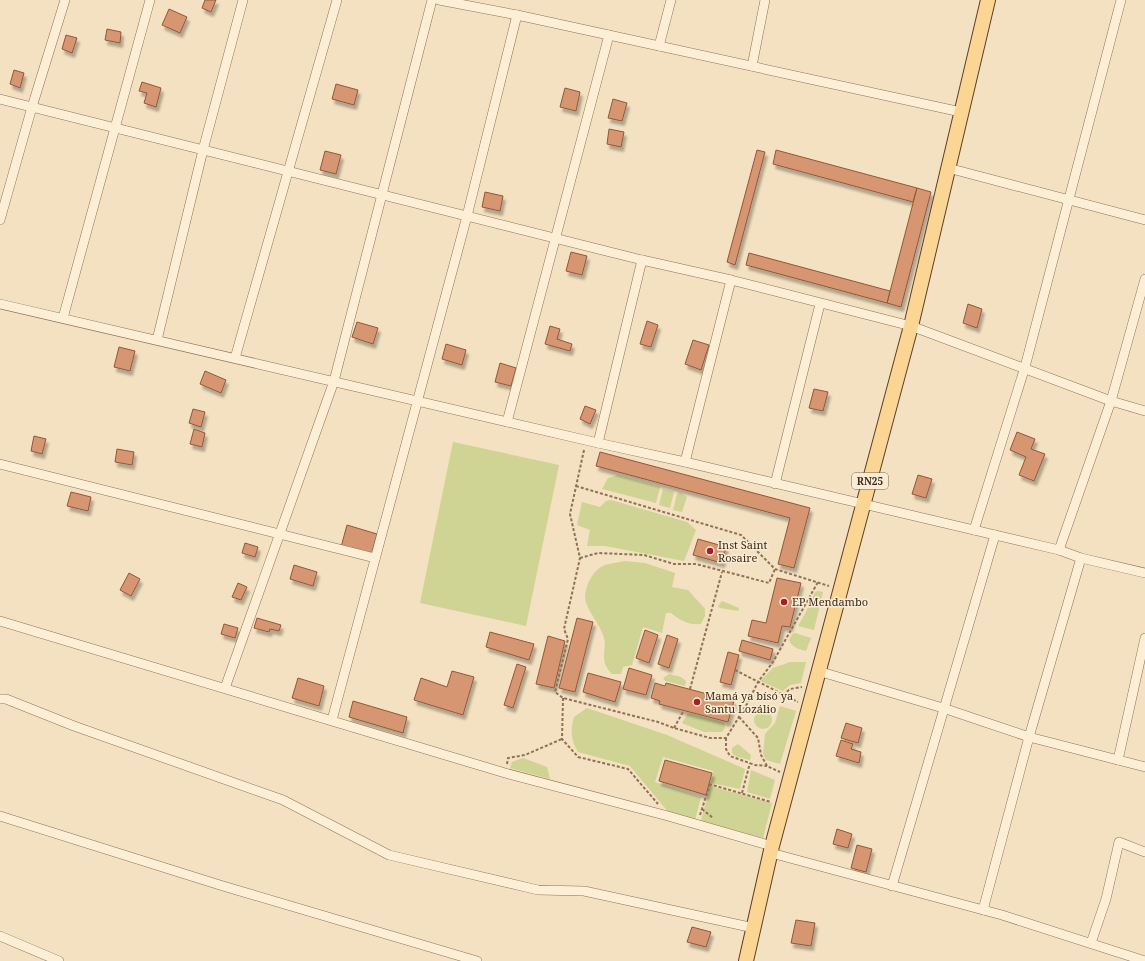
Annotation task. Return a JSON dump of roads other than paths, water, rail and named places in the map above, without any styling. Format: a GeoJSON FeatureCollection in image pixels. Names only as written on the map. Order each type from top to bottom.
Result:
{"type":"FeatureCollection","features":[{"type":"Feature","properties":{"kind":"main road","name":"RN25"},"geometry":{"type":"LineString","coordinates":[[746,961],[772,849],[818,671],[911,326],[988,0]]}},
{"type":"Feature","properties":{"kind":"street"},"geometry":{"type":"LineString","coordinates":[[0,220],[32,107],[65,0]]}},
{"type":"Feature","properties":{"kind":"street"},"geometry":{"type":"LineString","coordinates":[[63,318],[150,0]]}},
{"type":"Feature","properties":{"kind":"street"},"geometry":{"type":"LineString","coordinates":[[157,340],[203,150],[243,0]]}},
{"type":"Feature","properties":{"kind":"street"},"geometry":{"type":"LineString","coordinates":[[235,358],[337,0]]}},
{"type":"Feature","properties":{"kind":"street"},"geometry":{"type":"LineString","coordinates":[[225,688],[334,381],[432,0]]}},
{"type":"Feature","properties":{"kind":"street"},"geometry":{"type":"LineString","coordinates":[[439,0],[485,4],[517,15],[962,112]]}},
{"type":"Feature","properties":{"kind":"street"},"geometry":{"type":"LineString","coordinates":[[659,46],[671,0]]}},
{"type":"Feature","properties":{"kind":"street"},"geometry":{"type":"LineString","coordinates":[[752,66],[765,0]]}},
{"type":"Feature","properties":{"kind":"street"},"geometry":{"type":"LineString","coordinates":[[974,530],[1025,368],[1121,0]]}},
{"type":"Feature","properties":{"kind":"street"},"geometry":{"type":"LineString","coordinates":[[332,720],[466,216],[517,15]]}},
{"type":"Feature","properties":{"kind":"street"},"geometry":{"type":"LineString","coordinates":[[507,422],[609,35]]}},
{"type":"Feature","properties":{"kind":"street"},"geometry":{"type":"LineString","coordinates":[[0,100],[642,260],[731,280],[820,304],[911,326],[1111,401],[1145,411]]}},
{"type":"Feature","properties":{"kind":"street"},"geometry":{"type":"LineString","coordinates":[[948,168],[1145,220]]}},
{"type":"Feature","properties":{"kind":"street"},"geometry":{"type":"LineString","coordinates":[[598,443],[642,260]]}},
{"type":"Feature","properties":{"kind":"street"},"geometry":{"type":"LineString","coordinates":[[1059,550],[1111,401],[1145,279]]}},
{"type":"Feature","properties":{"kind":"street"},"geometry":{"type":"LineString","coordinates":[[685,462],[731,280]]}},
{"type":"Feature","properties":{"kind":"street"},"geometry":{"type":"LineString","coordinates":[[0,304],[586,441],[685,462],[864,504],[1059,550],[1081,558],[1145,573]]}},
{"type":"Feature","properties":{"kind":"street"},"geometry":{"type":"LineString","coordinates":[[775,484],[820,304]]}},
{"type":"Feature","properties":{"kind":"street"},"geometry":{"type":"LineString","coordinates":[[0,464],[375,558]]}},
{"type":"Feature","properties":{"kind":"street"},"geometry":{"type":"LineString","coordinates":[[892,886],[995,535]]}},
{"type":"Feature","properties":{"kind":"street"},"geometry":{"type":"LineString","coordinates":[[984,910],[1029,737],[1081,558]]}},
{"type":"Feature","properties":{"kind":"street"},"geometry":{"type":"LineString","coordinates":[[0,620],[504,773],[697,824],[892,886],[984,910],[1145,961]]}},
{"type":"Feature","properties":{"kind":"street"},"geometry":{"type":"LineString","coordinates":[[1118,760],[1145,638]]}},
{"type":"Feature","properties":{"kind":"street"},"geometry":{"type":"LineString","coordinates":[[818,671],[943,708],[1029,737],[1145,767]]}},
{"type":"Feature","properties":{"kind":"street"},"geometry":{"type":"LineString","coordinates":[[0,699],[6,699],[74,726],[282,800],[389,855],[538,890],[584,892],[754,928]]}},
{"type":"Feature","properties":{"kind":"street"},"geometry":{"type":"LineString","coordinates":[[0,816],[223,886],[477,961]]}},
{"type":"Feature","properties":{"kind":"street"},"geometry":{"type":"LineString","coordinates":[[1091,943],[1106,899],[1119,842],[1145,852]]}},
{"type":"Feature","properties":{"kind":"street"},"geometry":{"type":"LineString","coordinates":[[0,936],[59,961]]}},
{"type":"Feature","properties":{"kind":"place","name":"Inst Saint Rosaire"},"geometry":{"type":"Point","coordinates":[710,551]}},
{"type":"Feature","properties":{"kind":"place","name":"EP Mendambo"},"geometry":{"type":"Point","coordinates":[784,602]}},
{"type":"Feature","properties":{"kind":"place","name":"Mamá ya bísó ya Santu Lozálio"},"geometry":{"type":"Point","coordinates":[697,702]}}]}
